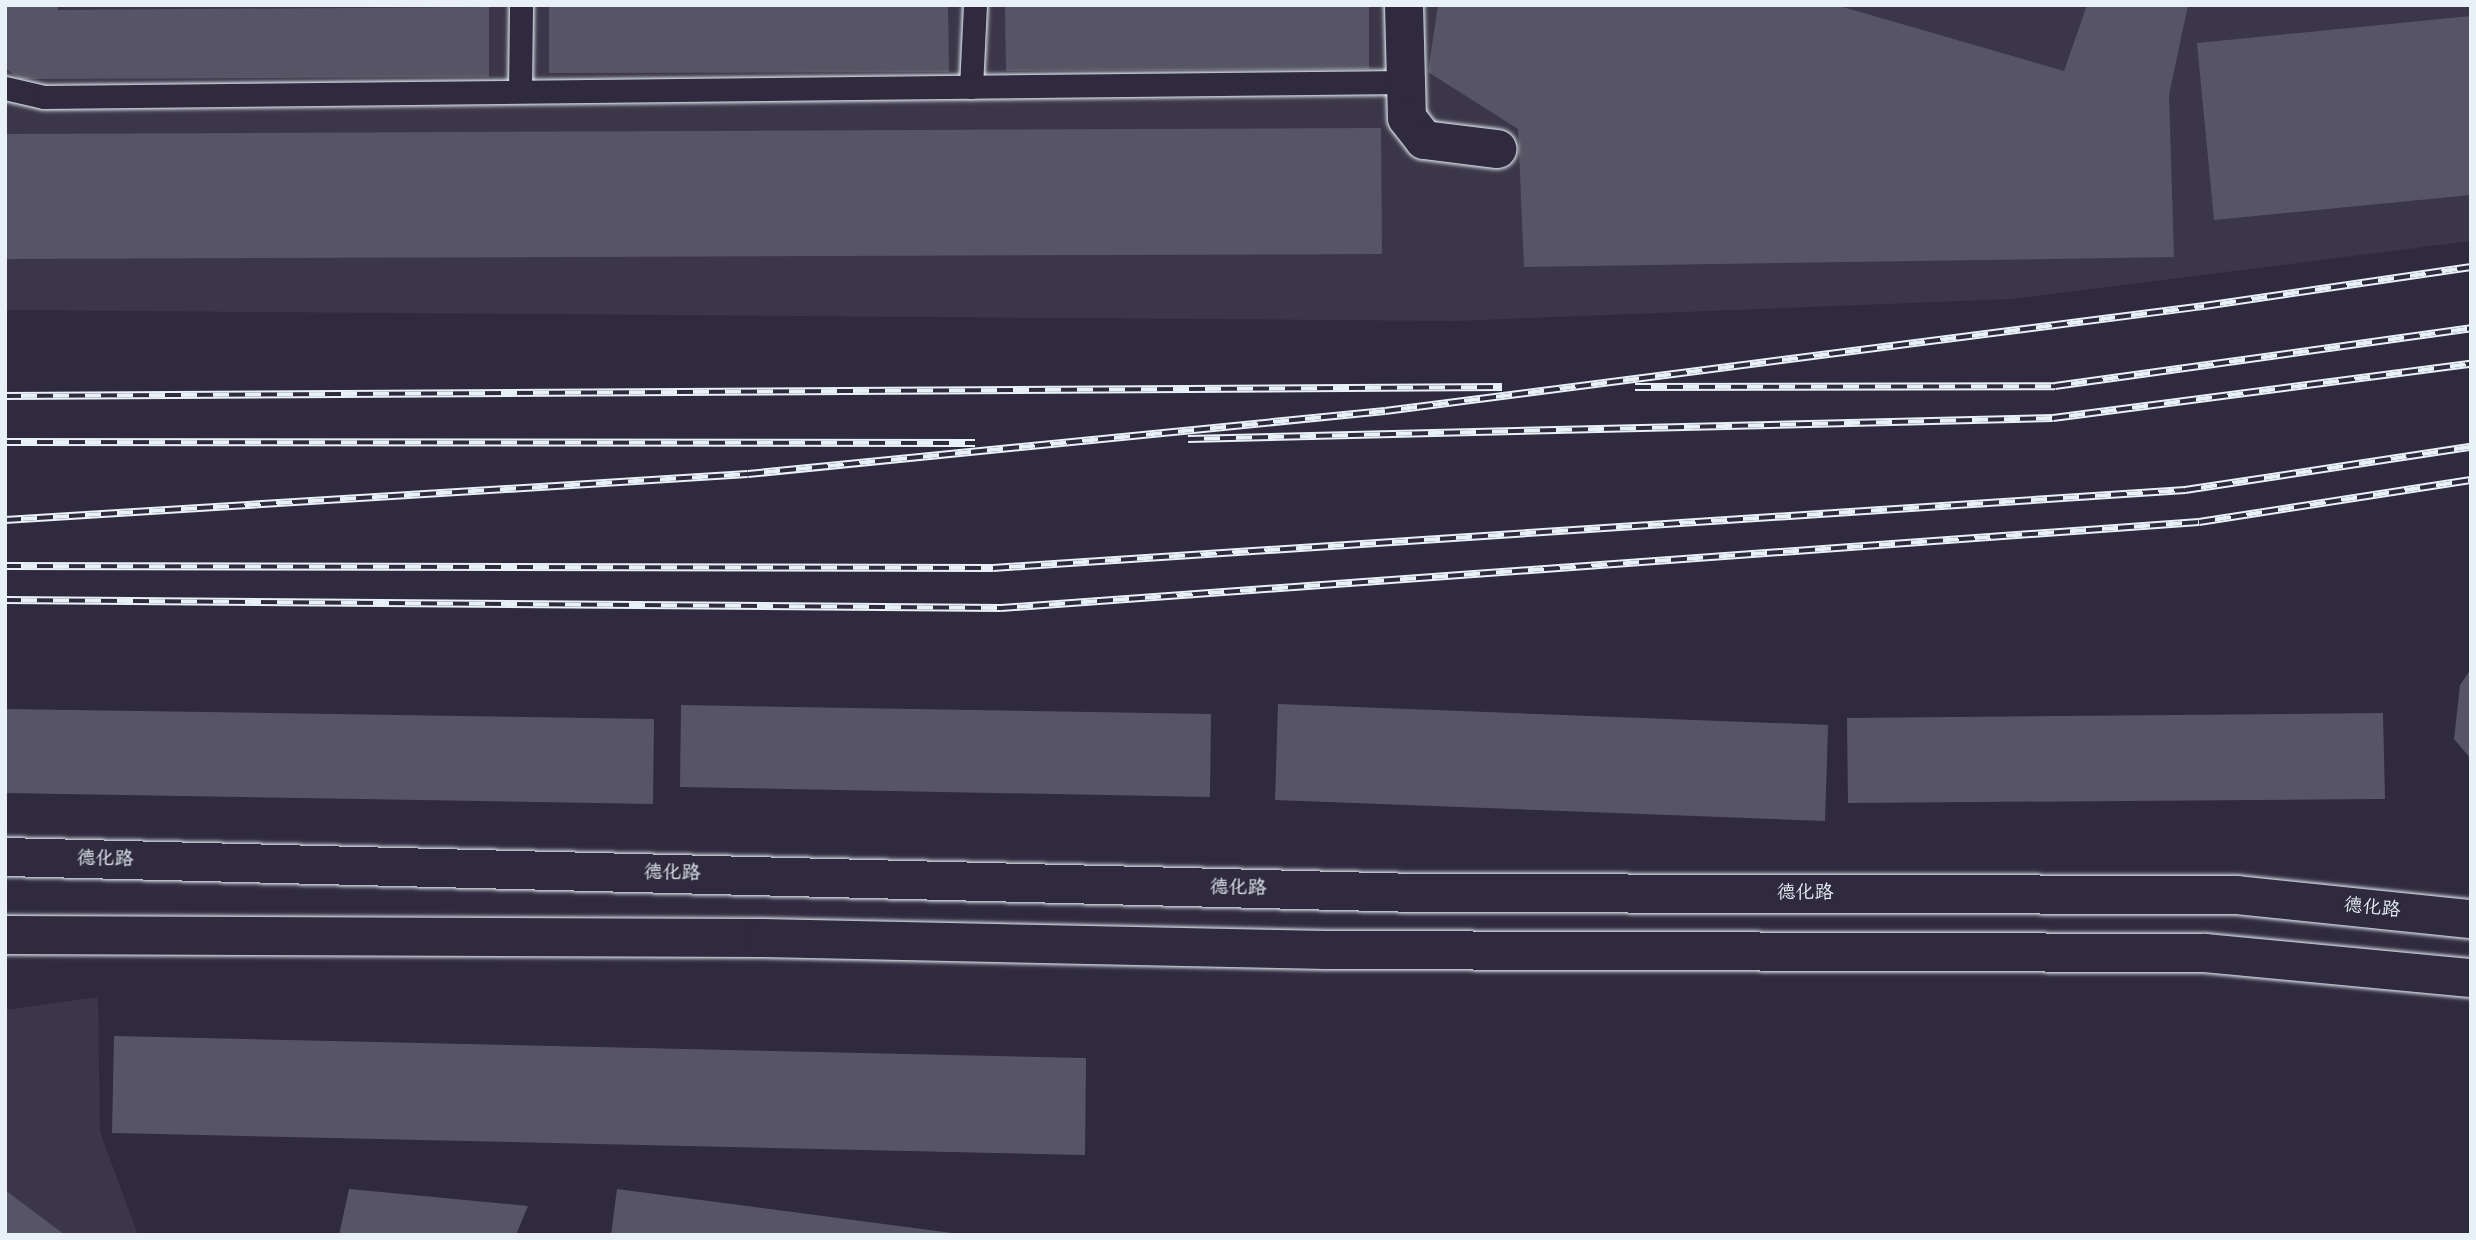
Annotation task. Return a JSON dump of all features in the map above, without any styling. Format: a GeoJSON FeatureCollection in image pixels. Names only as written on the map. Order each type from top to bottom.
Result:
{"type":"FeatureCollection","features":[{"type":"Feature","properties":{"kind":"main road"},"geometry":{"type":"LineString","coordinates":[[1404,5],[1407,118],[1424,140],[1497,149]]}},
{"type":"Feature","properties":{"kind":"main road","name":"德化路"},"geometry":{"type":"LineString","coordinates":[[5,857],[1421,893],[2237,895],[2471,919]]}},
{"type":"Feature","properties":{"kind":"main road"},"geometry":{"type":"LineString","coordinates":[[5,935],[750,938],[1326,950],[2205,953],[2471,978]]}},
{"type":"Feature","properties":{"kind":"lane"},"geometry":{"type":"LineString","coordinates":[[520,91],[521,5]]}},
{"type":"Feature","properties":{"kind":"lane"},"geometry":{"type":"LineString","coordinates":[[971,87],[975,5]]}},
{"type":"Feature","properties":{"kind":"lane"},"geometry":{"type":"LineString","coordinates":[[5,88],[44,97],[1406,82]]}},
{"type":"Feature","properties":{"kind":"shaded area"},"geometry":{"type":"Polygon","coordinates":[[[5,5],[2471,5],[2471,241],[2013,299],[1454,321],[5,310],[5,5]]]}},
{"type":"Feature","properties":{"kind":"shaded area"},"geometry":{"type":"Polygon","coordinates":[[[98,997],[100,1132],[138,1235],[5,1235],[5,1010],[98,997]]]}},
{"type":"Feature","properties":{"kind":"building"},"geometry":{"type":"Polygon","coordinates":[[[5,5],[58,5],[58,10],[489,7],[489,77],[20,79],[5,68],[5,5]]]}},
{"type":"Feature","properties":{"kind":"building"},"geometry":{"type":"Polygon","coordinates":[[[549,5],[948,5],[949,72],[549,73],[549,5]]]}},
{"type":"Feature","properties":{"kind":"building"},"geometry":{"type":"Polygon","coordinates":[[[1005,5],[1369,5],[1369,69],[1006,71],[1005,5]]]}},
{"type":"Feature","properties":{"kind":"building"},"geometry":{"type":"Polygon","coordinates":[[[1438,5],[1836,5],[2064,71],[2087,5],[2188,5],[2169,95],[2174,257],[1524,267],[1518,129],[1428,72],[1438,5]]]}},
{"type":"Feature","properties":{"kind":"building"},"geometry":{"type":"Polygon","coordinates":[[[2471,16],[2471,195],[2214,220],[2197,43],[2471,16]]]}},
{"type":"Feature","properties":{"kind":"building"},"geometry":{"type":"Polygon","coordinates":[[[1381,128],[1382,254],[5,259],[5,134],[1381,128]]]}},
{"type":"Feature","properties":{"kind":"building"},"geometry":{"type":"Polygon","coordinates":[[[2471,669],[2471,759],[2454,739],[2460,685],[2471,669]]]}},
{"type":"Feature","properties":{"kind":"building"},"geometry":{"type":"Polygon","coordinates":[[[1278,704],[1828,725],[1825,821],[1275,800],[1278,704]]]}},
{"type":"Feature","properties":{"kind":"building"},"geometry":{"type":"Polygon","coordinates":[[[681,705],[1211,714],[1210,797],[680,787],[681,705]]]}},
{"type":"Feature","properties":{"kind":"building"},"geometry":{"type":"Polygon","coordinates":[[[5,709],[654,719],[653,804],[5,793],[5,709]]]}},
{"type":"Feature","properties":{"kind":"building"},"geometry":{"type":"Polygon","coordinates":[[[2383,713],[2385,799],[1848,803],[1847,718],[2383,713]]]}},
{"type":"Feature","properties":{"kind":"building"},"geometry":{"type":"Polygon","coordinates":[[[114,1036],[1086,1058],[1085,1155],[112,1133],[114,1036]]]}},
{"type":"Feature","properties":{"kind":"building"},"geometry":{"type":"Polygon","coordinates":[[[349,1189],[528,1206],[516,1235],[339,1235],[349,1189]]]}},
{"type":"Feature","properties":{"kind":"building"},"geometry":{"type":"Polygon","coordinates":[[[617,1189],[952,1233],[952,1235],[611,1235],[617,1189]]]}},
{"type":"Feature","properties":{"kind":"building"},"geometry":{"type":"Polygon","coordinates":[[[5,1190],[65,1235],[5,1235],[5,1190]]]}},
{"type":"Feature","properties":{"kind":"railway"},"geometry":{"type":"LineString","coordinates":[[5,520],[748,474],[1385,411],[2204,306],[2471,267]]}},
{"type":"Feature","properties":{"kind":"railway"},"geometry":{"type":"LineString","coordinates":[[1635,387],[2055,386],[2471,328]]}},
{"type":"Feature","properties":{"kind":"railway"},"geometry":{"type":"LineString","coordinates":[[1188,439],[2053,418],[2471,364]]}},
{"type":"Feature","properties":{"kind":"railway"},"geometry":{"type":"LineString","coordinates":[[5,396],[1502,387]]}},
{"type":"Feature","properties":{"kind":"railway"},"geometry":{"type":"LineString","coordinates":[[5,442],[975,443]]}},
{"type":"Feature","properties":{"kind":"railway"},"geometry":{"type":"LineString","coordinates":[[5,566],[993,568],[2185,490],[2471,447]]}},
{"type":"Feature","properties":{"kind":"railway"},"geometry":{"type":"LineString","coordinates":[[5,600],[1001,608],[2199,522],[2471,480]]}}]}
